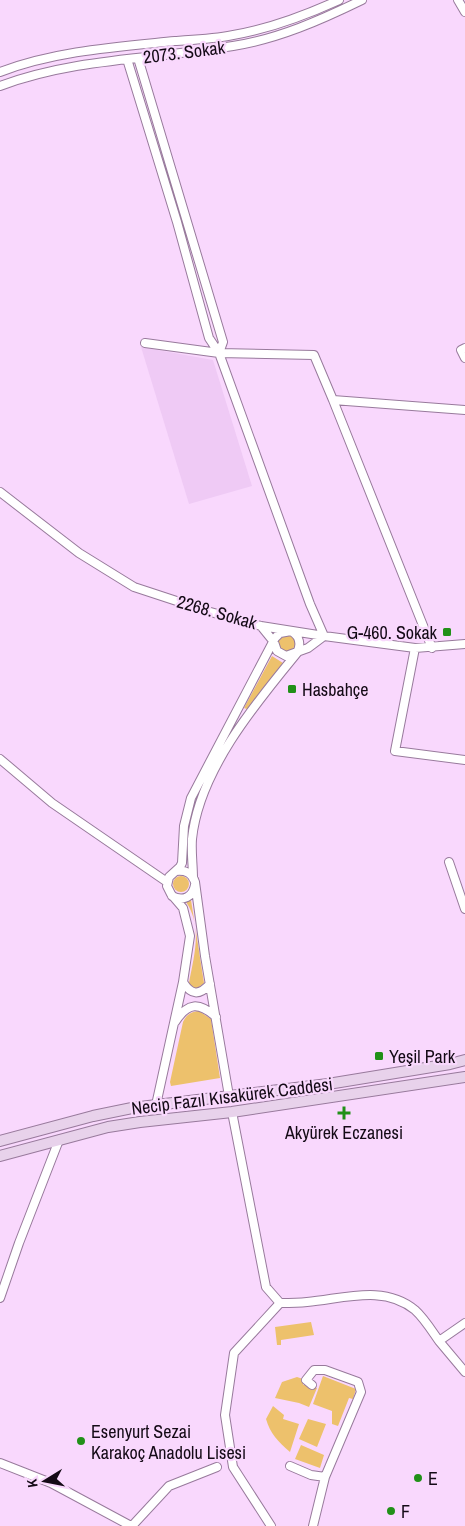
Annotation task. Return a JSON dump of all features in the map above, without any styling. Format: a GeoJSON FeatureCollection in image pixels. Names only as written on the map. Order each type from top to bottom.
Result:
{"type":"FeatureCollection","features":[{"type":"Feature","properties":{"kind":"main road","name":"Necip Fazıl Kısakürek Caddesi"},"geometry":{"type":"LineString","coordinates":[[0,1141],[100,1115],[156,1105],[328,1084],[465,1060]]}},
{"type":"Feature","properties":{"kind":"main road","name":"Necip Fazıl Kısakürek Caddesi"},"geometry":{"type":"LineString","coordinates":[[0,1156],[108,1127],[232,1112],[465,1077]]}},
{"type":"Feature","properties":{"kind":"main road"},"geometry":{"type":"LineString","coordinates":[[229,1096],[232,1112]]}},
{"type":"Feature","properties":{"kind":"street","name":"2073. Sokak"},"geometry":{"type":"LineString","coordinates":[[0,72],[18,65],[54,56],[121,46],[244,33],[288,20],[339,0]]}},
{"type":"Feature","properties":{"kind":"street","name":"2073. Sokak"},"geometry":{"type":"LineString","coordinates":[[0,86],[20,78],[51,70],[215,49],[253,42],[318,21],[362,0]]}},
{"type":"Feature","properties":{"kind":"street"},"geometry":{"type":"LineString","coordinates":[[458,0],[465,12]]}},
{"type":"Feature","properties":{"kind":"street"},"geometry":{"type":"LineString","coordinates":[[138,58],[222,342],[219,353]]}},
{"type":"Feature","properties":{"kind":"street"},"geometry":{"type":"LineString","coordinates":[[127,59],[177,222],[209,338],[219,353],[310,604],[324,636],[317,643],[297,654],[283,655],[277,651],[274,642],[261,626]]}},
{"type":"Feature","properties":{"kind":"street"},"geometry":{"type":"LineString","coordinates":[[145,343],[219,353],[314,355],[432,648]]}},
{"type":"Feature","properties":{"kind":"street"},"geometry":{"type":"LineString","coordinates":[[465,348],[461,350],[465,358]]}},
{"type":"Feature","properties":{"kind":"street"},"geometry":{"type":"LineString","coordinates":[[332,400],[465,410]]}},
{"type":"Feature","properties":{"kind":"street","name":"2268. Sokak"},"geometry":{"type":"LineString","coordinates":[[0,492],[79,553],[134,587],[207,611],[261,626],[415,648],[465,644]]}},
{"type":"Feature","properties":{"kind":"street"},"geometry":{"type":"LineString","coordinates":[[156,1105],[183,982],[190,936],[183,908],[171,894],[167,882],[169,877],[182,863],[184,826],[191,798],[274,642],[280,633],[292,630],[299,641],[297,654],[259,698],[242,723],[224,752],[203,795],[194,825],[192,842],[194,892],[187,898],[178,899],[171,894]]}},
{"type":"Feature","properties":{"kind":"street"},"geometry":{"type":"LineString","coordinates":[[415,648],[395,751],[465,760]]}},
{"type":"Feature","properties":{"kind":"street"},"geometry":{"type":"LineString","coordinates":[[0,759],[52,803],[167,882]]}},
{"type":"Feature","properties":{"kind":"street"},"geometry":{"type":"LineString","coordinates":[[449,862],[465,909]]}},
{"type":"Feature","properties":{"kind":"street"},"geometry":{"type":"LineString","coordinates":[[176,871],[186,871],[194,880],[229,1096]]}},
{"type":"Feature","properties":{"kind":"street"},"geometry":{"type":"LineString","coordinates":[[183,982],[188,990],[194,993],[204,991],[210,984]]}},
{"type":"Feature","properties":{"kind":"street"},"geometry":{"type":"LineString","coordinates":[[174,1024],[184,1010],[189,1007],[202,1007],[216,1017]]}},
{"type":"Feature","properties":{"kind":"street"},"geometry":{"type":"LineString","coordinates":[[232,1112],[266,1287],[280,1303]]}},
{"type":"Feature","properties":{"kind":"street"},"geometry":{"type":"LineString","coordinates":[[0,1298],[59,1140]]}},
{"type":"Feature","properties":{"kind":"street"},"geometry":{"type":"LineString","coordinates":[[271,1526],[233,1467],[225,1415],[234,1353],[280,1303],[308,1302],[357,1295],[378,1295],[397,1300],[416,1310],[465,1372]]}},
{"type":"Feature","properties":{"kind":"street"},"geometry":{"type":"LineString","coordinates":[[439,1341],[465,1323]]}},
{"type":"Feature","properties":{"kind":"street"},"geometry":{"type":"LineString","coordinates":[[312,1385],[306,1380],[314,1370],[325,1370],[358,1382],[361,1392],[326,1477],[314,1526]]}},
{"type":"Feature","properties":{"kind":"street"},"geometry":{"type":"LineString","coordinates":[[0,1463],[51,1483],[132,1526],[169,1486],[217,1467]]}},
{"type":"Feature","properties":{"kind":"street"},"geometry":{"type":"LineString","coordinates":[[290,1466],[311,1475],[326,1477]]}},
{"type":"Feature","properties":{"kind":"shaded area"},"geometry":{"type":"Polygon","coordinates":[[[141,347],[213,360],[252,486],[189,504],[141,347]]]}},
{"type":"Feature","properties":{"kind":"shaded area"},"geometry":{"type":"Polygon","coordinates":[[[287,633],[293,636],[296,642],[293,648],[287,651],[281,648],[278,642],[281,636],[287,633]]]}},
{"type":"Feature","properties":{"kind":"shaded area"},"geometry":{"type":"Polygon","coordinates":[[[272,656],[283,663],[247,709],[244,708],[272,656]]]}},
{"type":"Feature","properties":{"kind":"shaded area"},"geometry":{"type":"Polygon","coordinates":[[[181,876],[187,878],[189,884],[187,890],[181,892],[175,890],[173,884],[175,878],[181,876]]]}},
{"type":"Feature","properties":{"kind":"shaded area"},"geometry":{"type":"Polygon","coordinates":[[[191,900],[194,921],[186,902],[191,900]]]}},
{"type":"Feature","properties":{"kind":"shaded area"},"geometry":{"type":"Polygon","coordinates":[[[196,934],[204,983],[198,988],[193,988],[189,983],[195,952],[196,934]]]}},
{"type":"Feature","properties":{"kind":"shaded area"},"geometry":{"type":"Polygon","coordinates":[[[199,1011],[211,1019],[220,1078],[171,1086],[170,1082],[183,1022],[190,1014],[199,1011]]]}},
{"type":"Feature","properties":{"kind":"shaded area"},"geometry":{"type":"Polygon","coordinates":[[[311,1322],[314,1335],[281,1340],[281,1345],[277,1345],[275,1327],[311,1322]]]}},
{"type":"Feature","properties":{"kind":"shaded area"},"geometry":{"type":"Polygon","coordinates":[[[323,1376],[356,1389],[353,1399],[349,1398],[338,1426],[332,1424],[332,1411],[313,1404],[323,1376]]]}},
{"type":"Feature","properties":{"kind":"shaded area"},"geometry":{"type":"Polygon","coordinates":[[[297,1377],[303,1379],[303,1385],[306,1384],[317,1388],[309,1407],[275,1398],[282,1382],[297,1377]]]}},
{"type":"Feature","properties":{"kind":"shaded area"},"geometry":{"type":"Polygon","coordinates":[[[273,1406],[284,1415],[283,1419],[299,1424],[290,1452],[275,1437],[266,1419],[273,1406]]]}},
{"type":"Feature","properties":{"kind":"shaded area"},"geometry":{"type":"Polygon","coordinates":[[[308,1419],[326,1424],[317,1447],[299,1439],[308,1419]]]}},
{"type":"Feature","properties":{"kind":"shaded area"},"geometry":{"type":"Polygon","coordinates":[[[301,1445],[324,1455],[320,1468],[295,1459],[301,1445]]]}},
{"type":"Feature","properties":{"kind":"place","name":"G-460. Sokak"},"geometry":{"type":"Point","coordinates":[447,632]}},
{"type":"Feature","properties":{"kind":"place","name":"Hasbahçe"},"geometry":{"type":"Point","coordinates":[292,689]}},
{"type":"Feature","properties":{"kind":"place","name":"Yeşil Park"},"geometry":{"type":"Point","coordinates":[379,1056]}},
{"type":"Feature","properties":{"kind":"place","name":"Akyürek Eczanesi"},"geometry":{"type":"Point","coordinates":[344,1113]}},
{"type":"Feature","properties":{"kind":"place","name":"Esenyurt Sezai Karakoç Anadolu Lisesi"},"geometry":{"type":"Point","coordinates":[81,1441]}},
{"type":"Feature","properties":{"kind":"place","name":"E"},"geometry":{"type":"Point","coordinates":[418,1478]}},
{"type":"Feature","properties":{"kind":"place","name":"F"},"geometry":{"type":"Point","coordinates":[391,1511]}}]}
